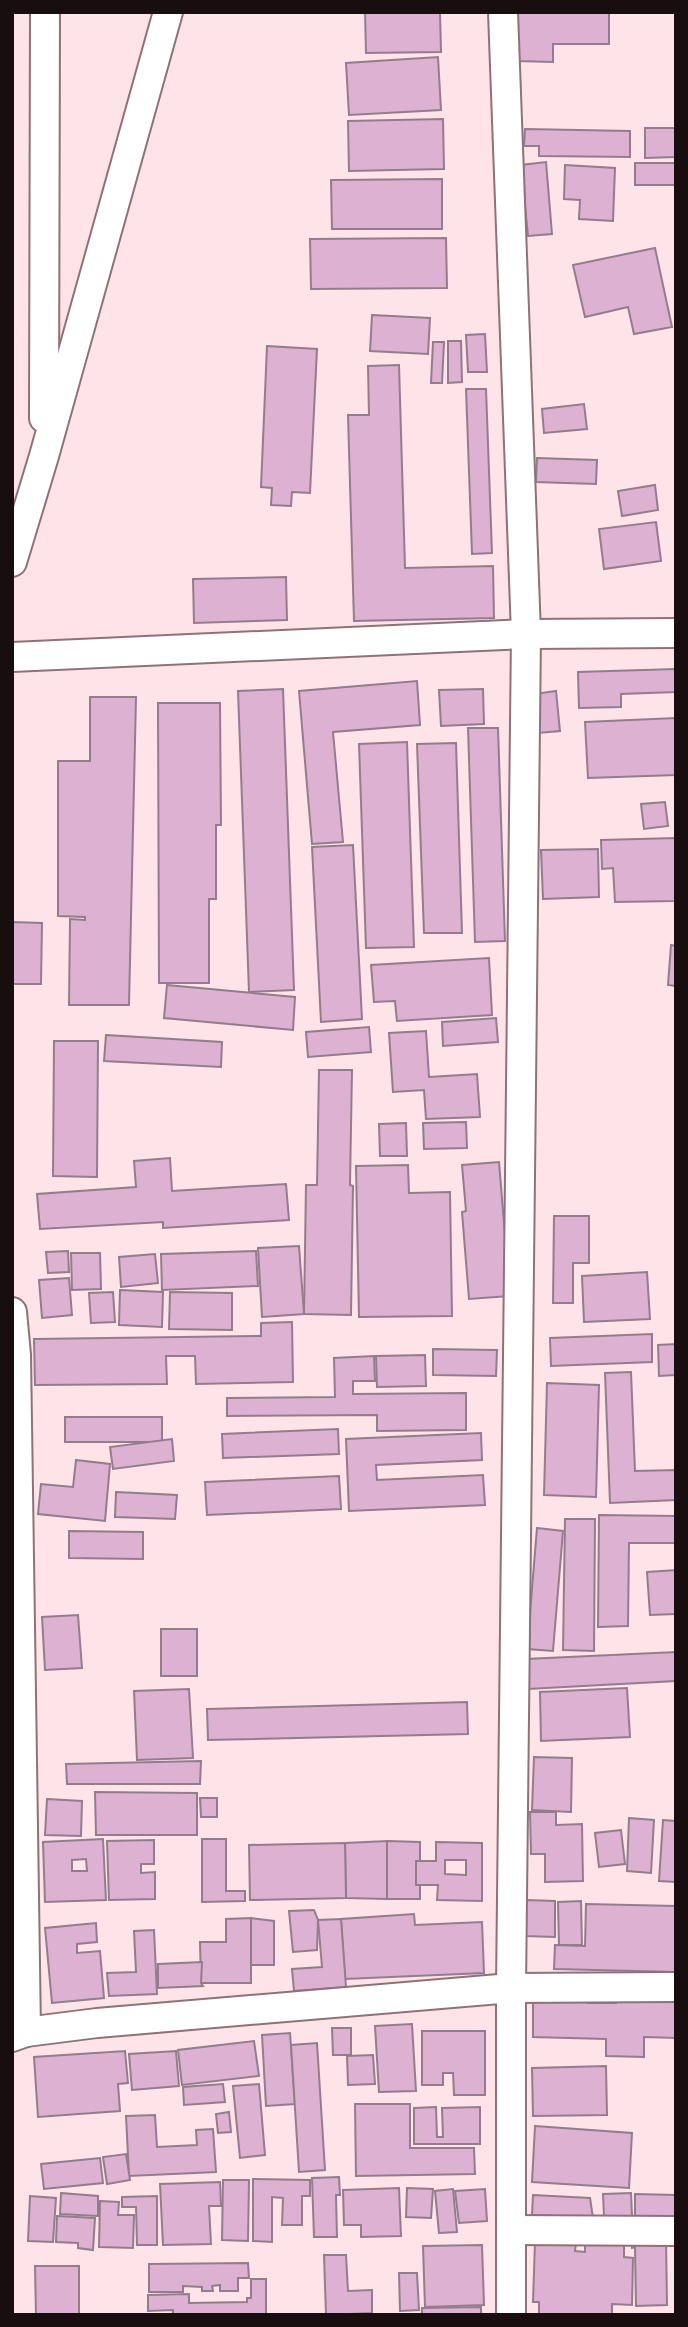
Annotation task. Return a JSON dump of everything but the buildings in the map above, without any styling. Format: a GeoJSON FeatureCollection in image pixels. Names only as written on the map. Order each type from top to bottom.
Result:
{"type":"FeatureCollection","features":[{"type":"Feature","properties":{"kind":"street"},"geometry":{"type":"LineString","coordinates":[[44,12],[44,456]]}},
{"type":"Feature","properties":{"kind":"street"},"geometry":{"type":"LineString","coordinates":[[12,562],[168,12]]}},
{"type":"Feature","properties":{"kind":"street"},"geometry":{"type":"LineString","coordinates":[[503,12],[526,634],[511,1988],[511,2315]]}},
{"type":"Feature","properties":{"kind":"street"},"geometry":{"type":"LineString","coordinates":[[12,657],[526,634],[676,633]]}},
{"type":"Feature","properties":{"kind":"street"},"geometry":{"type":"LineString","coordinates":[[12,1312],[16,1355],[19,2035],[97,2024],[511,1988],[676,1987]]}},
{"type":"Feature","properties":{"kind":"street"},"geometry":{"type":"LineString","coordinates":[[511,2230],[676,2231]]}}]}
